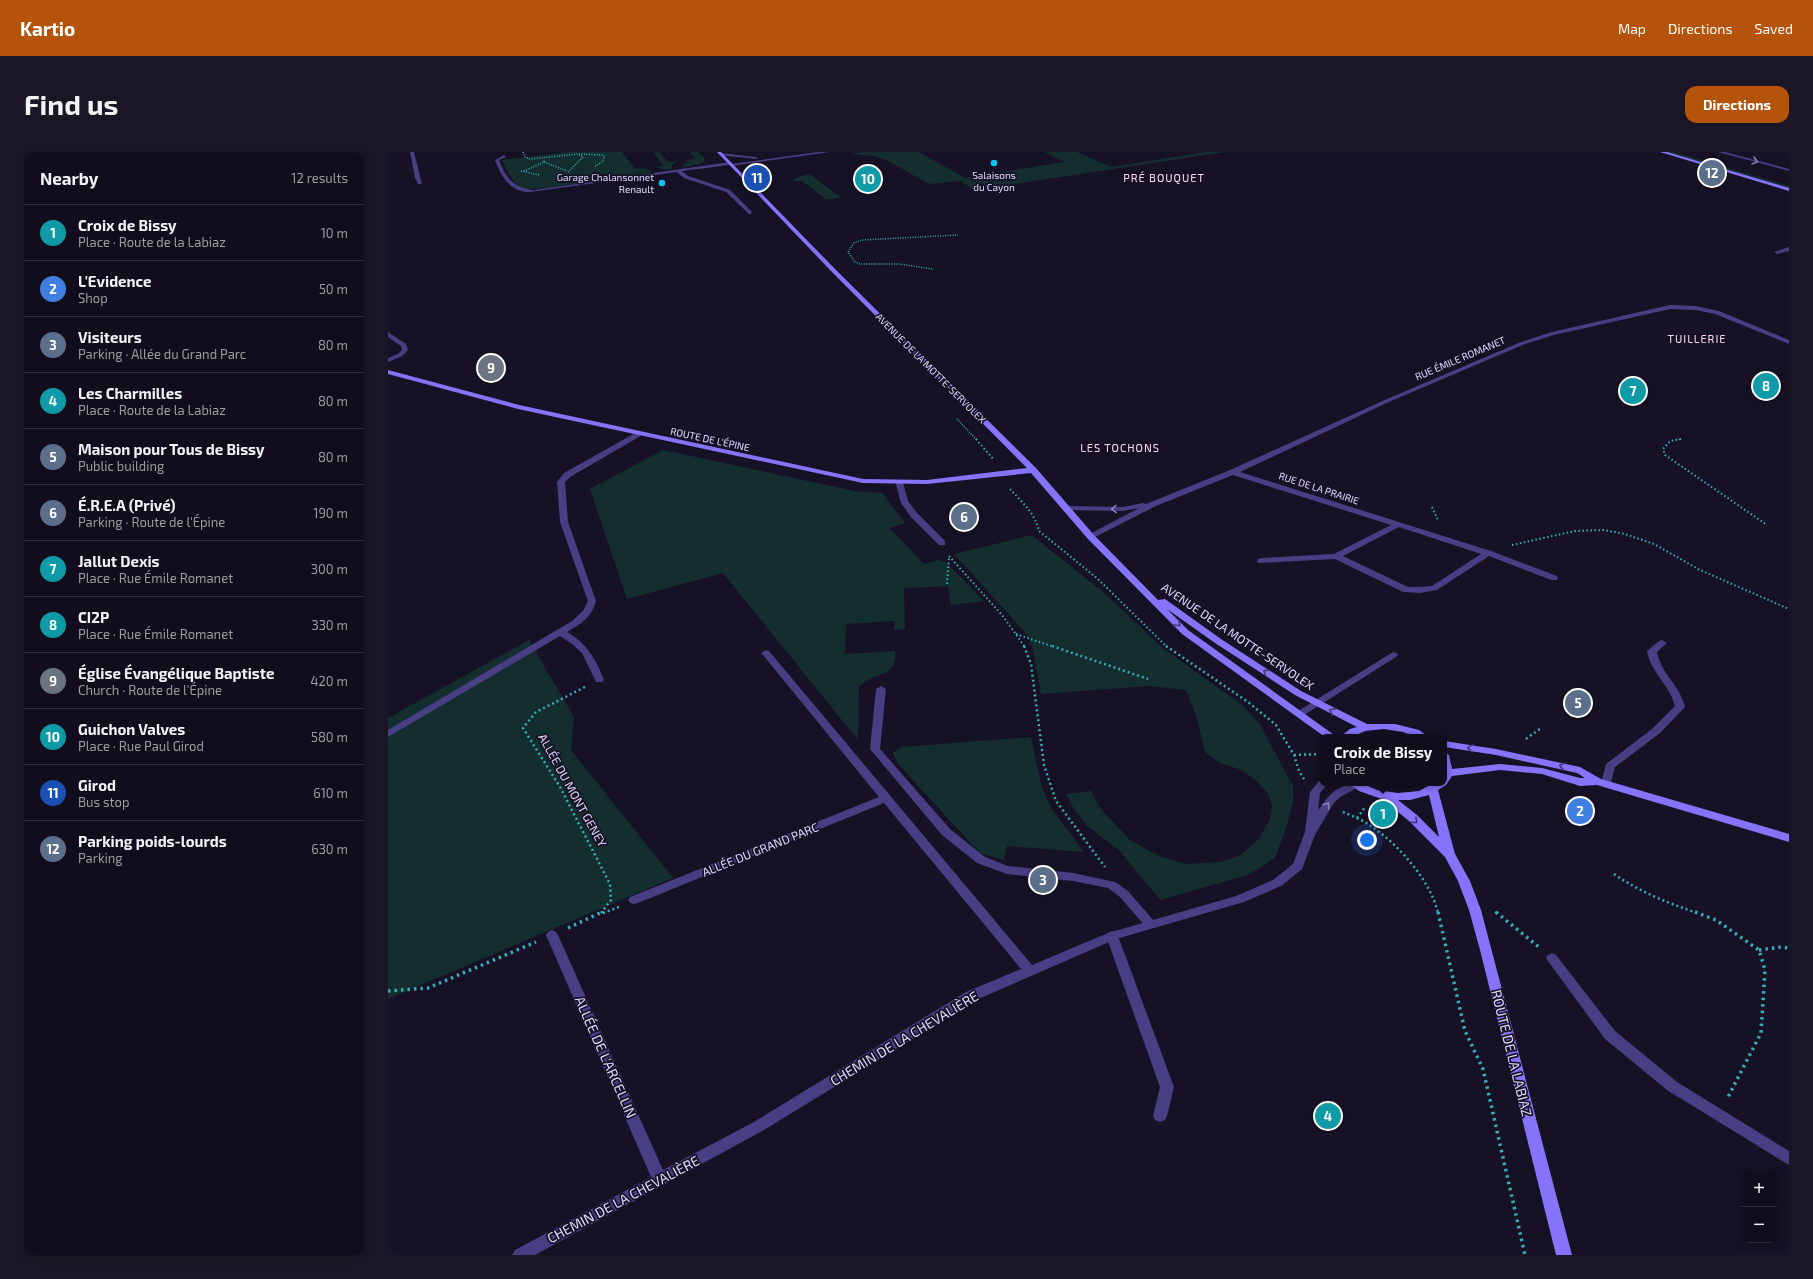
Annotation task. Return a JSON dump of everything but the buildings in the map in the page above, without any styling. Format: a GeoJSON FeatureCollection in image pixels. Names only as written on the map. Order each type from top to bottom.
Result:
{"type":"FeatureCollection","features":[{"type":"Feature","properties":{"kind":"main road"},"geometry":{"type":"LineString","coordinates":[[1662,152],[1789,190]]}},
{"type":"Feature","properties":{"kind":"main road"},"geometry":{"type":"LineString","coordinates":[[1680,152],[1789,184]]}},
{"type":"Feature","properties":{"kind":"main road","name":"AVENUE DE LA MOTTE-SERVOLEX"},"geometry":{"type":"LineString","coordinates":[[720,153],[834,271],[1033,470],[1091,537],[1185,632],[1328,734]]}},
{"type":"Feature","properties":{"kind":"main road","name":"ROUTE DE L'ÉPINE"},"geometry":{"type":"LineString","coordinates":[[388,372],[518,407],[863,481],[900,484],[931,483],[999,473],[1033,470]]}},
{"type":"Feature","properties":{"kind":"main road","name":"AVENUE DE LA MOTTE-SERVOLEX"},"geometry":{"type":"LineString","coordinates":[[1141,586],[1218,641],[1316,703],[1365,728]]}},
{"type":"Feature","properties":{"kind":"main road"},"geometry":{"type":"LineString","coordinates":[[1349,734],[1365,728],[1383,726],[1400,728],[1416,734]]}},
{"type":"Feature","properties":{"kind":"main road"},"geometry":{"type":"LineString","coordinates":[[1447,744],[1496,752],[1580,770],[1602,782],[1789,838]]}},
{"type":"Feature","properties":{"kind":"main road"},"geometry":{"type":"LineString","coordinates":[[1447,779],[1500,767],[1542,771],[1580,782],[1602,782]]}},
{"type":"Feature","properties":{"kind":"main road"},"geometry":{"type":"LineString","coordinates":[[1359,786],[1386,796],[1411,797],[1433,790],[1437,786]]}},
{"type":"Feature","properties":{"kind":"main road","name":"ROUTE DE LA LABIAZ"},"geometry":{"type":"LineString","coordinates":[[1433,790],[1449,854],[1464,881],[1475,910],[1564,1255]]}},
{"type":"Feature","properties":{"kind":"main road","name":"ROUTE DE LA LABIAZ"},"geometry":{"type":"LineString","coordinates":[[1386,796],[1413,818],[1449,854]]}},
{"type":"Feature","properties":{"kind":"street"},"geometry":{"type":"LineString","coordinates":[[412,152],[417,178],[420,184]]}},
{"type":"Feature","properties":{"kind":"street"},"geometry":{"type":"LineString","coordinates":[[504,156],[497,160],[502,173],[509,184],[521,190],[530,192],[828,152]]}},
{"type":"Feature","properties":{"kind":"street"},"geometry":{"type":"LineString","coordinates":[[1604,152],[1612,154]]}},
{"type":"Feature","properties":{"kind":"street"},"geometry":{"type":"LineString","coordinates":[[1720,152],[1789,170]]}},
{"type":"Feature","properties":{"kind":"street"},"geometry":{"type":"LineString","coordinates":[[720,153],[756,158],[782,159]]}},
{"type":"Feature","properties":{"kind":"street"},"geometry":{"type":"LineString","coordinates":[[679,171],[686,176],[728,191],[750,213]]}},
{"type":"Feature","properties":{"kind":"street"},"geometry":{"type":"LineString","coordinates":[[1777,252],[1789,249]]}},
{"type":"Feature","properties":{"kind":"street","name":"RUE ÉMILE ROMANET"},"geometry":{"type":"LineString","coordinates":[[1091,537],[1153,504],[1233,472],[1428,383],[1523,343],[1552,334],[1670,307],[1684,307],[1718,312],[1789,342]]}},
{"type":"Feature","properties":{"kind":"street"},"geometry":{"type":"LineString","coordinates":[[388,334],[404,345],[405,350],[400,355],[388,360]]}},
{"type":"Feature","properties":{"kind":"street"},"geometry":{"type":"LineString","coordinates":[[388,734],[584,618],[590,610],[592,601],[564,522],[561,482],[567,475],[640,434]]}},
{"type":"Feature","properties":{"kind":"street","name":"RUE DE LA PRAIRIE"},"geometry":{"type":"LineString","coordinates":[[1233,472],[1488,553],[1554,578]]}},
{"type":"Feature","properties":{"kind":"street"},"geometry":{"type":"LineString","coordinates":[[900,484],[904,501],[910,510],[924,528],[942,544]]}},
{"type":"Feature","properties":{"kind":"street","name":"RUE ÉMILE ROMANET"},"geometry":{"type":"LineString","coordinates":[[1066,508],[1123,509],[1153,504]]}},
{"type":"Feature","properties":{"kind":"street"},"geometry":{"type":"LineString","coordinates":[[1261,561],[1336,556],[1397,525]]}},
{"type":"Feature","properties":{"kind":"street"},"geometry":{"type":"LineString","coordinates":[[1336,556],[1406,590],[1420,590],[1434,588],[1488,553]]}},
{"type":"Feature","properties":{"kind":"street"},"geometry":{"type":"LineString","coordinates":[[560,632],[575,641],[589,655],[599,680]]}},
{"type":"Feature","properties":{"kind":"street"},"geometry":{"type":"LineString","coordinates":[[1602,782],[1610,766],[1656,731],[1680,708],[1679,699],[1674,688],[1660,674],[1653,662],[1652,651],[1662,643]]}},
{"type":"Feature","properties":{"kind":"street"},"geometry":{"type":"LineString","coordinates":[[766,653],[1030,971]]}},
{"type":"Feature","properties":{"kind":"street"},"geometry":{"type":"LineString","coordinates":[[1300,713],[1392,655]]}},
{"type":"Feature","properties":{"kind":"street"},"geometry":{"type":"LineString","coordinates":[[882,689],[875,749],[946,832],[981,860],[1007,870],[1073,877],[1111,885],[1124,894],[1150,924]]}},
{"type":"Feature","properties":{"kind":"street"},"geometry":{"type":"LineString","coordinates":[[1315,792],[1320,786]]}},
{"type":"Feature","properties":{"kind":"street","name":"CHEMIN DE LA CHEVALIÈRE"},"geometry":{"type":"LineString","coordinates":[[1309,835],[1329,802],[1336,794],[1350,786]]}},
{"type":"Feature","properties":{"kind":"street","name":"CHEMIN DE LA CHEVALIÈRE"},"geometry":{"type":"LineString","coordinates":[[520,1255],[759,1126],[971,996],[1112,936],[1240,899],[1277,883],[1298,866],[1309,835],[1315,792]]}},
{"type":"Feature","properties":{"kind":"street","name":"ALLÉE DU GRAND PARC"},"geometry":{"type":"LineString","coordinates":[[634,900],[886,798]]}},
{"type":"Feature","properties":{"kind":"street","name":"ALLÉE DE L'ARCELLIN"},"geometry":{"type":"LineString","coordinates":[[552,935],[660,1180]]}},
{"type":"Feature","properties":{"kind":"street"},"geometry":{"type":"LineString","coordinates":[[1112,936],[1167,1087],[1160,1116]]}},
{"type":"Feature","properties":{"kind":"street"},"geometry":{"type":"LineString","coordinates":[[1552,958],[1610,1034],[1672,1086],[1789,1159]]}},
{"type":"Feature","properties":{"kind":"path"},"geometry":{"type":"LineString","coordinates":[[523,152],[525,157],[530,159],[582,155],[583,157],[567,171]]}},
{"type":"Feature","properties":{"kind":"path"},"geometry":{"type":"LineString","coordinates":[[544,162],[542,160],[578,153],[598,154],[605,157],[602,162],[590,170]]}},
{"type":"Feature","properties":{"kind":"path"},"geometry":{"type":"LineString","coordinates":[[502,173],[524,171],[544,162],[572,173]]}},
{"type":"Feature","properties":{"kind":"path"},"geometry":{"type":"LineString","coordinates":[[524,171],[542,176]]}},
{"type":"Feature","properties":{"kind":"path"},"geometry":{"type":"LineString","coordinates":[[932,269],[899,264],[860,264],[854,262],[848,252],[854,243],[862,240],[958,235]]}},
{"type":"Feature","properties":{"kind":"path"},"geometry":{"type":"LineString","coordinates":[[956,417],[987,450],[1007,485],[1037,521],[1039,531],[1098,579],[1167,647],[1262,712],[1276,725],[1294,755],[1299,771],[1315,792]]}},
{"type":"Feature","properties":{"kind":"path"},"geometry":{"type":"LineString","coordinates":[[1681,439],[1666,444],[1663,449],[1665,455],[1768,525]]}},
{"type":"Feature","properties":{"kind":"path"},"geometry":{"type":"LineString","coordinates":[[1432,507],[1440,523]]}},
{"type":"Feature","properties":{"kind":"path"},"geometry":{"type":"LineString","coordinates":[[1507,545],[1548,535],[1584,530],[1616,532],[1642,539],[1662,548],[1687,564],[1789,609]]}},
{"type":"Feature","properties":{"kind":"path"},"geometry":{"type":"LineString","coordinates":[[942,544],[949,556],[1002,615],[1024,645],[1031,664],[1044,765],[1056,801],[1087,841],[1124,894]]}},
{"type":"Feature","properties":{"kind":"path"},"geometry":{"type":"LineString","coordinates":[[947,584],[949,556]]}},
{"type":"Feature","properties":{"kind":"path"},"geometry":{"type":"LineString","coordinates":[[1016,634],[1148,679]]}},
{"type":"Feature","properties":{"kind":"path","name":"ALLÉE DU MONT GENEY"},"geometry":{"type":"LineString","coordinates":[[388,991],[428,988],[602,914],[611,900],[610,884],[560,787],[524,728],[536,712],[599,680]]}},
{"type":"Feature","properties":{"kind":"path"},"geometry":{"type":"LineString","coordinates":[[1526,739],[1541,728]]}},
{"type":"Feature","properties":{"kind":"path"},"geometry":{"type":"LineString","coordinates":[[1294,755],[1319,754]]}},
{"type":"Feature","properties":{"kind":"path"},"geometry":{"type":"LineString","coordinates":[[1357,818],[1380,832],[1412,864],[1427,884],[1437,908],[1465,1031],[1470,1044],[1478,1054],[1482,1069],[1525,1255]]}},
{"type":"Feature","properties":{"kind":"path"},"geometry":{"type":"LineString","coordinates":[[1614,874],[1662,901],[1716,920],[1760,950],[1765,970],[1761,1033],[1718,1115]]}},
{"type":"Feature","properties":{"kind":"path"},"geometry":{"type":"LineString","coordinates":[[1475,910],[1494,911],[1552,958]]}},
{"type":"Feature","properties":{"kind":"path"},"geometry":{"type":"LineString","coordinates":[[1760,950],[1781,947],[1789,948]]}},
{"type":"Feature","properties":{"kind":"green space"},"geometry":{"type":"Polygon","coordinates":[[[567,152],[622,152],[635,169],[644,168],[654,172],[551,188],[531,189],[519,186],[515,183],[502,160],[567,152]]]}},
{"type":"Feature","properties":{"kind":"green space"},"geometry":{"type":"Polygon","coordinates":[[[659,152],[668,162],[677,161],[672,165],[672,169],[667,170],[656,167],[664,166],[653,153],[659,152]]]}},
{"type":"Feature","properties":{"kind":"green space"},"geometry":{"type":"Polygon","coordinates":[[[690,152],[698,152],[706,160],[700,164],[684,167],[683,165],[688,162],[687,160],[696,159],[690,152]]]}},
{"type":"Feature","properties":{"kind":"green space"},"geometry":{"type":"Polygon","coordinates":[[[865,152],[919,152],[965,178],[1064,162],[1045,152],[1077,152],[1111,167],[1206,152],[1225,152],[974,190],[961,181],[929,184],[890,162],[875,156],[849,154],[865,152]]]}},
{"type":"Feature","properties":{"kind":"green space"},"geometry":{"type":"Polygon","coordinates":[[[1667,152],[1674,152],[1789,186],[1789,188],[1667,152]]]}},
{"type":"Feature","properties":{"kind":"green space"},"geometry":{"type":"Polygon","coordinates":[[[809,174],[842,198],[817,200],[826,199],[802,181],[793,181],[797,177],[809,174]]]}},
{"type":"Feature","properties":{"kind":"green space"},"geometry":{"type":"Polygon","coordinates":[[[663,450],[855,491],[882,493],[905,523],[890,528],[924,564],[938,560],[946,562],[984,601],[951,605],[948,586],[904,588],[905,629],[894,630],[895,621],[846,624],[845,654],[895,651],[893,666],[888,671],[870,679],[859,687],[858,740],[723,573],[627,599],[590,489],[663,450]]]}},
{"type":"Feature","properties":{"kind":"green space"},"geometry":{"type":"Polygon","coordinates":[[[1032,535],[1103,592],[1164,649],[1242,705],[1259,723],[1293,786],[1293,802],[1286,828],[1275,858],[1248,875],[1160,900],[1119,850],[1086,825],[1066,794],[1091,791],[1100,808],[1130,840],[1159,856],[1186,864],[1220,862],[1241,855],[1259,839],[1270,819],[1272,807],[1269,795],[1257,781],[1242,770],[1220,763],[1205,752],[1196,715],[1186,690],[1149,686],[1041,694],[1032,646],[1024,631],[954,554],[1032,535]]]}},
{"type":"Feature","properties":{"kind":"green space"},"geometry":{"type":"Polygon","coordinates":[[[529,640],[574,717],[571,750],[673,878],[388,999],[388,718],[529,640]]]}},
{"type":"Feature","properties":{"kind":"green space"},"geometry":{"type":"Polygon","coordinates":[[[1031,737],[1042,788],[1051,808],[1084,852],[1007,846],[1004,860],[980,853],[898,764],[893,753],[901,747],[1031,737]]]}},
{"type":"Feature","properties":{"kind":"place","name":"Salaisons du Cayon"},"geometry":{"type":"Point","coordinates":[994,163]}},
{"type":"Feature","properties":{"kind":"place","name":"Parking poids-lourds"},"geometry":{"type":"Point","coordinates":[1712,173]}},
{"type":"Feature","properties":{"kind":"place","name":"Girod"},"geometry":{"type":"Point","coordinates":[757,178]}},
{"type":"Feature","properties":{"kind":"place","name":"Guichon Valves"},"geometry":{"type":"Point","coordinates":[868,179]}},
{"type":"Feature","properties":{"kind":"place","name":"Garage Chalansonnet Renault"},"geometry":{"type":"Point","coordinates":[662,183]}},
{"type":"Feature","properties":{"kind":"place","name":"Église Évangélique Baptiste"},"geometry":{"type":"Point","coordinates":[491,368]}},
{"type":"Feature","properties":{"kind":"place","name":"CI2P"},"geometry":{"type":"Point","coordinates":[1766,386]}},
{"type":"Feature","properties":{"kind":"place","name":"Jallut Dexis"},"geometry":{"type":"Point","coordinates":[1633,391]}},
{"type":"Feature","properties":{"kind":"place","name":"É.R.E.A (Privé)"},"geometry":{"type":"Point","coordinates":[964,517]}},
{"type":"Feature","properties":{"kind":"place","name":"Maison pour Tous de Bissy"},"geometry":{"type":"Point","coordinates":[1578,703]}},
{"type":"Feature","properties":{"kind":"place","name":"L'Evidence"},"geometry":{"type":"Point","coordinates":[1580,811]}},
{"type":"Feature","properties":{"kind":"place","name":"Croix de Bissy"},"geometry":{"type":"Point","coordinates":[1383,814]}},
{"type":"Feature","properties":{"kind":"place","name":"Visiteurs"},"geometry":{"type":"Point","coordinates":[1043,880]}},
{"type":"Feature","properties":{"kind":"place","name":"Les Charmilles"},"geometry":{"type":"Point","coordinates":[1328,1116]}},
{"type":"Feature","properties":{"kind":"district","name":"PRÉ BOUQUET"},"geometry":{"type":"Point","coordinates":[1164,177]}},
{"type":"Feature","properties":{"kind":"district","name":"TUILLERIE"},"geometry":{"type":"Point","coordinates":[1697,338]}},
{"type":"Feature","properties":{"kind":"district","name":"LES TOCHONS"},"geometry":{"type":"Point","coordinates":[1120,447]}}]}
